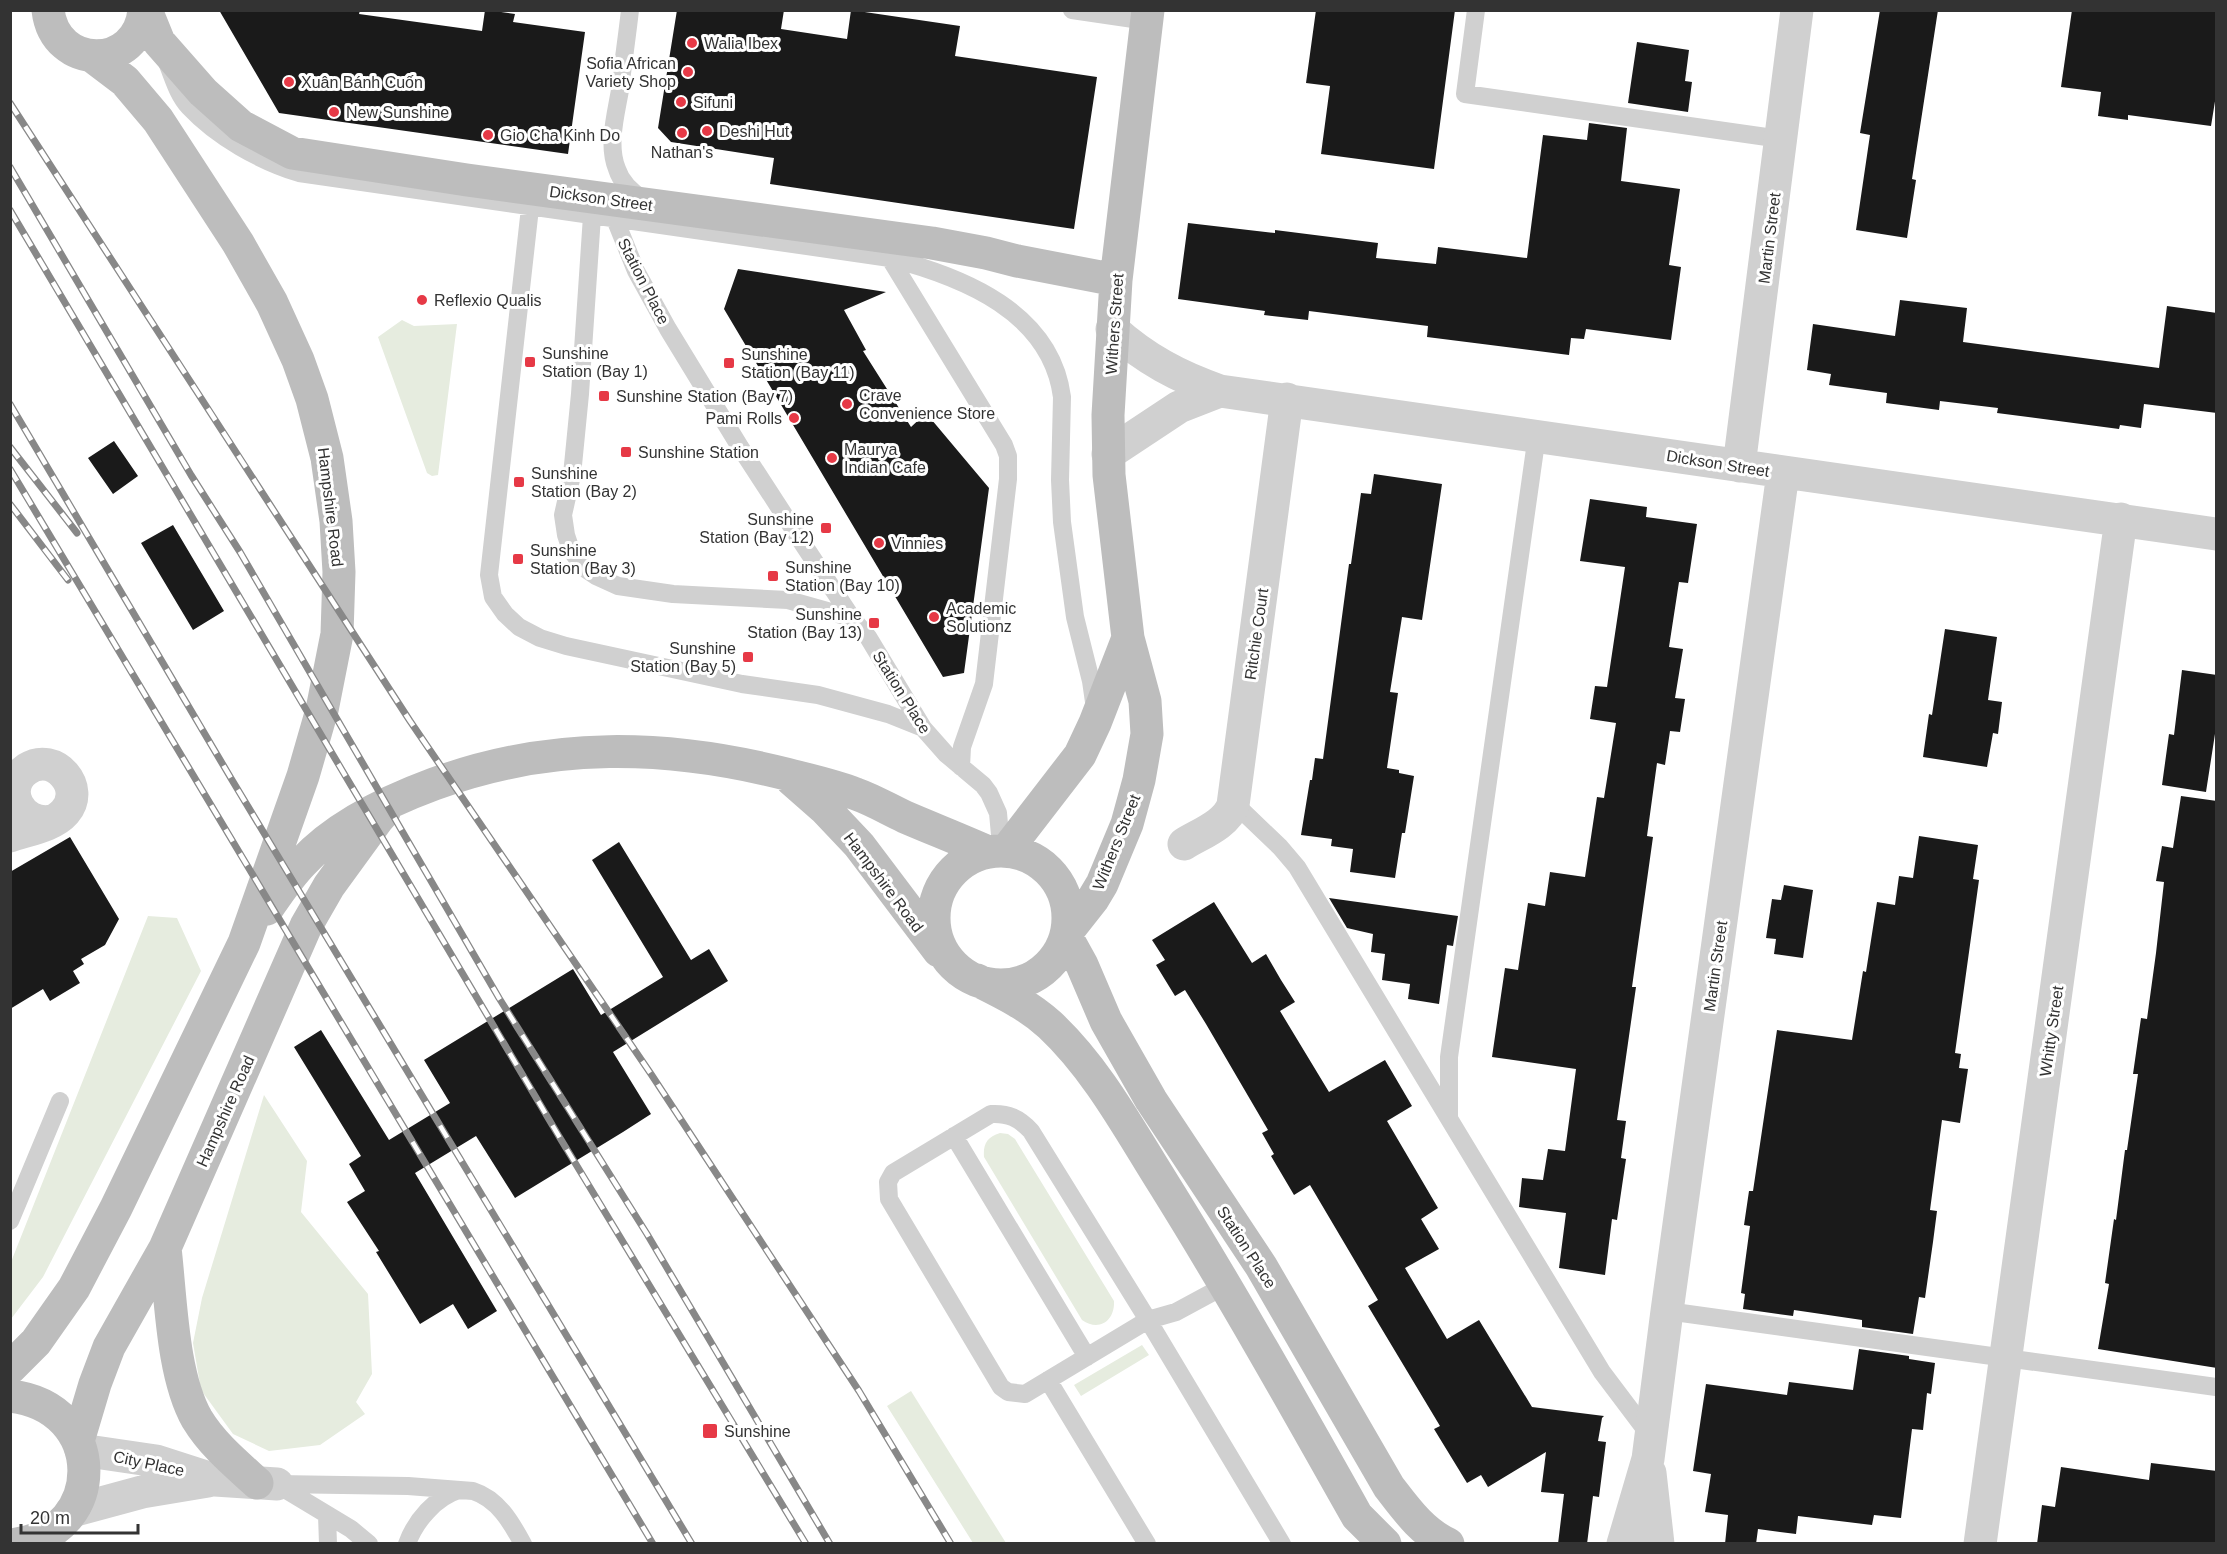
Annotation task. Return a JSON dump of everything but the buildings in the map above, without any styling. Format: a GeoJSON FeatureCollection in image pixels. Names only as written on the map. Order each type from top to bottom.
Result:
{"type":"FeatureCollection","features":[{"type":"Feature","properties":{"kind":"main road","name":"Hampshire Road"},"geometry":{"type":"LineString","coordinates":[[10,1368],[36,1342],[74,1288],[244,943],[303,776],[322,710],[337,634],[339,572],[336,521],[327,458],[312,399],[298,360],[272,303],[202,186],[146,104],[125,81],[92,56],[75,51],[60,41],[51,26],[48,10]]}},
{"type":"Feature","properties":{"kind":"main road","name":"Withers Street"},"geometry":{"type":"LineString","coordinates":[[1066,934],[1102,884],[1127,824],[1145,752],[1147,719],[1145,700],[1128,638],[1108,454],[1116,280],[1147,16]]}},
{"type":"Feature","properties":{"kind":"main road"},"geometry":{"type":"LineString","coordinates":[[92,56],[113,53],[126,46],[148,19]]}},
{"type":"Feature","properties":{"kind":"main road","name":"Dickson Street"},"geometry":{"type":"LineString","coordinates":[[148,19],[180,69],[221,109],[241,126],[292,153],[651,204],[883,247],[932,243],[1116,280]]}},
{"type":"Feature","properties":{"kind":"main road","name":"Withers Street"},"geometry":{"type":"LineString","coordinates":[[998,851],[1080,755],[1128,638]]}},
{"type":"Feature","properties":{"kind":"main road","name":"Hampshire Road"},"geometry":{"type":"LineString","coordinates":[[244,943],[274,898],[304,861],[335,835],[401,796],[459,775],[531,758],[599,750],[685,755],[725,760],[856,794],[998,851]]}},
{"type":"Feature","properties":{"kind":"main road","name":"Hampshire Road"},"geometry":{"type":"LineString","coordinates":[[782,773],[817,801],[859,845],[895,891],[928,939],[967,974]]}},
{"type":"Feature","properties":{"kind":"main road","name":"Hampshire Road"},"geometry":{"type":"LineString","coordinates":[[80,1446],[95,1384],[108,1347],[165,1248],[306,926],[317,906],[377,820],[401,796]]}},
{"type":"Feature","properties":{"kind":"main road"},"geometry":{"type":"LineString","coordinates":[[967,974],[990,984],[1018,982],[1032,977],[1053,960],[1066,934],[1068,908],[1055,877],[1028,856],[998,851],[977,855],[957,867],[938,895],[934,917],[935,928],[943,950],[967,974],[1024,1005],[1044,1020],[1088,1068],[1129,1129],[1226,1285],[1357,1516],[1385,1544]]}},
{"type":"Feature","properties":{"kind":"main road","name":"Station Place"},"geometry":{"type":"LineString","coordinates":[[1066,934],[1106,1021],[1151,1100],[1261,1266],[1389,1487],[1412,1517],[1448,1544]]}},
{"type":"Feature","properties":{"kind":"main road"},"geometry":{"type":"LineString","coordinates":[[165,1248],[177,1354],[187,1397],[198,1420],[214,1443],[267,1483]]}},
{"type":"Feature","properties":{"kind":"main road"},"geometry":{"type":"LineString","coordinates":[[1226,1285],[1261,1266]]}},
{"type":"Feature","properties":{"kind":"main road"},"geometry":{"type":"LineString","coordinates":[[10,1396],[27,1398],[44,1404],[58,1413],[70,1426],[80,1446],[84,1480],[81,1491],[63,1525],[40,1538],[16,1544]]}},
{"type":"Feature","properties":{"kind":"street","name":"Martin Street"},"geometry":{"type":"LineString","coordinates":[[1739,466],[1797,10]]}},
{"type":"Feature","properties":{"kind":"street","name":"Dickson Street"},"geometry":{"type":"LineString","coordinates":[[1112,330],[1137,351],[1162,367],[1179,376],[1220,391],[2217,534]]}},
{"type":"Feature","properties":{"kind":"street","name":"Dickson Street"},"geometry":{"type":"LineString","coordinates":[[1108,454],[1179,407],[1220,391]]}},
{"type":"Feature","properties":{"kind":"street","name":"Ritchie Court"},"geometry":{"type":"LineString","coordinates":[[1233,802],[1287,399]]}},
{"type":"Feature","properties":{"kind":"street","name":"Martin Street"},"geometry":{"type":"LineString","coordinates":[[1623,1544],[1650,1448],[1783,473]]}},
{"type":"Feature","properties":{"kind":"street","name":"Whitty Street"},"geometry":{"type":"LineString","coordinates":[[1980,1544],[2121,519]]}},
{"type":"Feature","properties":{"kind":"street"},"geometry":{"type":"LineString","coordinates":[[10,836],[52,821],[60,817],[70,804],[72,789],[65,775],[56,767],[43,765],[31,767],[16,782],[14,789],[16,804],[30,820],[52,821]]}},
{"type":"Feature","properties":{"kind":"street"},"geometry":{"type":"LineString","coordinates":[[1184,844],[1225,818],[1231,812],[1233,802]]}},
{"type":"Feature","properties":{"kind":"street","name":"City Place"},"geometry":{"type":"LineString","coordinates":[[80,1446],[156,1461],[215,1480]]}},
{"type":"Feature","properties":{"kind":"street","name":"Martin Street"},"geometry":{"type":"LineString","coordinates":[[1650,1448],[1658,1544]]}},
{"type":"Feature","properties":{"kind":"street","name":"City Place"},"geometry":{"type":"LineString","coordinates":[[63,1525],[142,1492],[215,1480],[267,1483]]}},
{"type":"Feature","properties":{"kind":"lane"},"geometry":{"type":"LineString","coordinates":[[630,10],[613,154],[616,168],[626,184],[636,195],[651,204]]}},
{"type":"Feature","properties":{"kind":"lane"},"geometry":{"type":"LineString","coordinates":[[1072,10],[1147,16]]}},
{"type":"Feature","properties":{"kind":"lane"},"geometry":{"type":"LineString","coordinates":[[1476,10],[1465,94],[1781,139]]}},
{"type":"Feature","properties":{"kind":"lane"},"geometry":{"type":"LineString","coordinates":[[148,19],[178,91],[188,106],[225,136],[281,168],[324,178],[530,208],[883,247],[990,296],[1018,318],[1051,355],[1060,381],[1062,398],[1060,489],[1066,561],[1075,617],[1094,695],[1095,723]]}},
{"type":"Feature","properties":{"kind":"lane"},"geometry":{"type":"LineString","coordinates":[[530,208],[489,575],[493,597],[505,614],[527,633],[566,646],[742,684],[818,695],[877,711],[923,728]]}},
{"type":"Feature","properties":{"kind":"lane"},"geometry":{"type":"LineString","coordinates":[[592,216],[580,394],[572,475],[563,515],[571,550],[584,568],[618,586],[673,594],[788,600],[852,618]]}},
{"type":"Feature","properties":{"kind":"lane","name":"Station Place"},"geometry":{"type":"LineString","coordinates":[[615,219],[636,271],[668,329],[740,447],[852,618],[868,637],[923,728],[946,754],[983,785],[993,800],[999,820],[998,851]]}},
{"type":"Feature","properties":{"kind":"lane"},"geometry":{"type":"LineString","coordinates":[[883,247],[1004,445],[1008,456],[1008,479],[985,678],[962,747],[961,767]]}},
{"type":"Feature","properties":{"kind":"lane"},"geometry":{"type":"LineString","coordinates":[[1449,1118],[1449,1057],[1537,435]]}},
{"type":"Feature","properties":{"kind":"lane"},"geometry":{"type":"LineString","coordinates":[[1233,802],[1280,847],[1297,867],[1650,1448]]}},
{"type":"Feature","properties":{"kind":"lane"},"geometry":{"type":"LineString","coordinates":[[10,1221],[60,1101]]}},
{"type":"Feature","properties":{"kind":"lane"},"geometry":{"type":"LineString","coordinates":[[1226,1285],[1176,1312],[1148,1320],[1025,1394],[1008,1392],[1001,1387],[889,1199],[888,1182],[893,1173],[991,1114],[1014,1116],[1023,1122],[1037,1140],[1148,1320],[1282,1544]]}},
{"type":"Feature","properties":{"kind":"lane"},"geometry":{"type":"LineString","coordinates":[[954,1136],[1086,1357]]}},
{"type":"Feature","properties":{"kind":"lane"},"geometry":{"type":"LineString","coordinates":[[1667,1311],[2217,1387]]}},
{"type":"Feature","properties":{"kind":"lane"},"geometry":{"type":"LineString","coordinates":[[1048,1380],[1147,1544]]}},
{"type":"Feature","properties":{"kind":"lane"},"geometry":{"type":"LineString","coordinates":[[267,1483],[408,1486],[467,1490],[482,1494],[501,1509],[524,1544]]}},
{"type":"Feature","properties":{"kind":"lane"},"geometry":{"type":"LineString","coordinates":[[267,1483],[327,1515],[369,1544]]}},
{"type":"Feature","properties":{"kind":"lane"},"geometry":{"type":"LineString","coordinates":[[407,1544],[412,1531],[438,1501],[453,1492],[467,1490]]}},
{"type":"Feature","properties":{"kind":"lane"},"geometry":{"type":"LineString","coordinates":[[327,1515],[328,1544]]}},
{"type":"Feature","properties":{"kind":"shaded area"},"geometry":{"type":"Polygon","coordinates":[[[402,320],[414,326],[457,324],[438,475],[432,476],[427,473],[378,337],[402,320]]]}},
{"type":"Feature","properties":{"kind":"shaded area"},"geometry":{"type":"Polygon","coordinates":[[[148,916],[177,918],[201,971],[43,1277],[11,1319],[11,1262],[148,916]]]}},
{"type":"Feature","properties":{"kind":"shaded area"},"geometry":{"type":"Polygon","coordinates":[[[264,1095],[307,1161],[301,1212],[368,1294],[372,1374],[356,1402],[365,1414],[320,1445],[269,1451],[233,1434],[201,1390],[193,1343],[202,1298],[264,1095]]]}},
{"type":"Feature","properties":{"kind":"shaded area"},"geometry":{"type":"Polygon","coordinates":[[[1000,1133],[1008,1134],[1015,1139],[1114,1301],[1112,1314],[1100,1325],[1082,1320],[984,1157],[987,1142],[1000,1133]]]}},
{"type":"Feature","properties":{"kind":"shaded area"},"geometry":{"type":"Polygon","coordinates":[[[1142,1345],[1149,1355],[1081,1396],[1074,1385],[1142,1345]]]}},
{"type":"Feature","properties":{"kind":"shaded area"},"geometry":{"type":"Polygon","coordinates":[[[911,1391],[1006,1543],[973,1543],[887,1406],[911,1391]]]}},
{"type":"Feature","properties":{"kind":"railway"},"geometry":{"type":"LineString","coordinates":[[10,103],[410,721],[651,1074],[859,1391],[951,1544]]}},
{"type":"Feature","properties":{"kind":"railway"},"geometry":{"type":"LineString","coordinates":[[10,167],[191,475],[240,552],[499,998],[647,1234],[830,1544]]}},
{"type":"Feature","properties":{"kind":"railway"},"geometry":{"type":"LineString","coordinates":[[10,210],[560,1138],[806,1544]]}},
{"type":"Feature","properties":{"kind":"railway"},"geometry":{"type":"LineString","coordinates":[[10,404],[232,780],[692,1544]]}},
{"type":"Feature","properties":{"kind":"railway"},"geometry":{"type":"LineString","coordinates":[[10,447],[77,533]]}},
{"type":"Feature","properties":{"kind":"railway"},"geometry":{"type":"LineString","coordinates":[[10,469],[653,1544]]}},
{"type":"Feature","properties":{"kind":"railway"},"geometry":{"type":"LineString","coordinates":[[10,504],[68,580]]}},
{"type":"Feature","properties":{"kind":"place","name":"Walia Ibex"},"geometry":{"type":"Point","coordinates":[692,43]}},
{"type":"Feature","properties":{"kind":"place","name":"Sofia African Variety Shop"},"geometry":{"type":"Point","coordinates":[688,72]}},
{"type":"Feature","properties":{"kind":"place","name":"Xuân Bánh Cuốn"},"geometry":{"type":"Point","coordinates":[289,82]}},
{"type":"Feature","properties":{"kind":"place","name":"Sifuni"},"geometry":{"type":"Point","coordinates":[681,102]}},
{"type":"Feature","properties":{"kind":"place","name":"New Sunshine"},"geometry":{"type":"Point","coordinates":[334,112]}},
{"type":"Feature","properties":{"kind":"place","name":"Deshi Hut"},"geometry":{"type":"Point","coordinates":[707,131]}},
{"type":"Feature","properties":{"kind":"place","name":"Nathan's"},"geometry":{"type":"Point","coordinates":[682,133]}},
{"type":"Feature","properties":{"kind":"place","name":"Gio Cha Kinh Do"},"geometry":{"type":"Point","coordinates":[488,135]}},
{"type":"Feature","properties":{"kind":"place","name":"Reflexio Qualis"},"geometry":{"type":"Point","coordinates":[422,300]}},
{"type":"Feature","properties":{"kind":"place","name":"Sunshine Station (Bay 1)"},"geometry":{"type":"Point","coordinates":[530,362]}},
{"type":"Feature","properties":{"kind":"place","name":"Sunshine Station (Bay 11)"},"geometry":{"type":"Point","coordinates":[729,363]}},
{"type":"Feature","properties":{"kind":"place","name":"Sunshine Station (Bay 7)"},"geometry":{"type":"Point","coordinates":[604,396]}},
{"type":"Feature","properties":{"kind":"place","name":"Crave Convenience Store"},"geometry":{"type":"Point","coordinates":[847,404]}},
{"type":"Feature","properties":{"kind":"place","name":"Pami Rolls"},"geometry":{"type":"Point","coordinates":[794,418]}},
{"type":"Feature","properties":{"kind":"place","name":"Sunshine Station"},"geometry":{"type":"Point","coordinates":[626,452]}},
{"type":"Feature","properties":{"kind":"place","name":"Maurya Indian Cafe"},"geometry":{"type":"Point","coordinates":[832,458]}},
{"type":"Feature","properties":{"kind":"place","name":"Sunshine Station (Bay 2)"},"geometry":{"type":"Point","coordinates":[519,482]}},
{"type":"Feature","properties":{"kind":"place","name":"Sunshine Station (Bay 12)"},"geometry":{"type":"Point","coordinates":[826,528]}},
{"type":"Feature","properties":{"kind":"place","name":"Vinnies"},"geometry":{"type":"Point","coordinates":[879,543]}},
{"type":"Feature","properties":{"kind":"place","name":"Sunshine Station (Bay 3)"},"geometry":{"type":"Point","coordinates":[518,559]}},
{"type":"Feature","properties":{"kind":"place","name":"Sunshine Station (Bay 10)"},"geometry":{"type":"Point","coordinates":[773,576]}},
{"type":"Feature","properties":{"kind":"place","name":"Academic Solutionz"},"geometry":{"type":"Point","coordinates":[934,617]}},
{"type":"Feature","properties":{"kind":"place","name":"Sunshine Station (Bay 13)"},"geometry":{"type":"Point","coordinates":[874,623]}},
{"type":"Feature","properties":{"kind":"place","name":"Sunshine Station (Bay 5)"},"geometry":{"type":"Point","coordinates":[748,657]}},
{"type":"Feature","properties":{"kind":"place","name":"Sunshine"},"geometry":{"type":"Point","coordinates":[710,1431]}}]}
